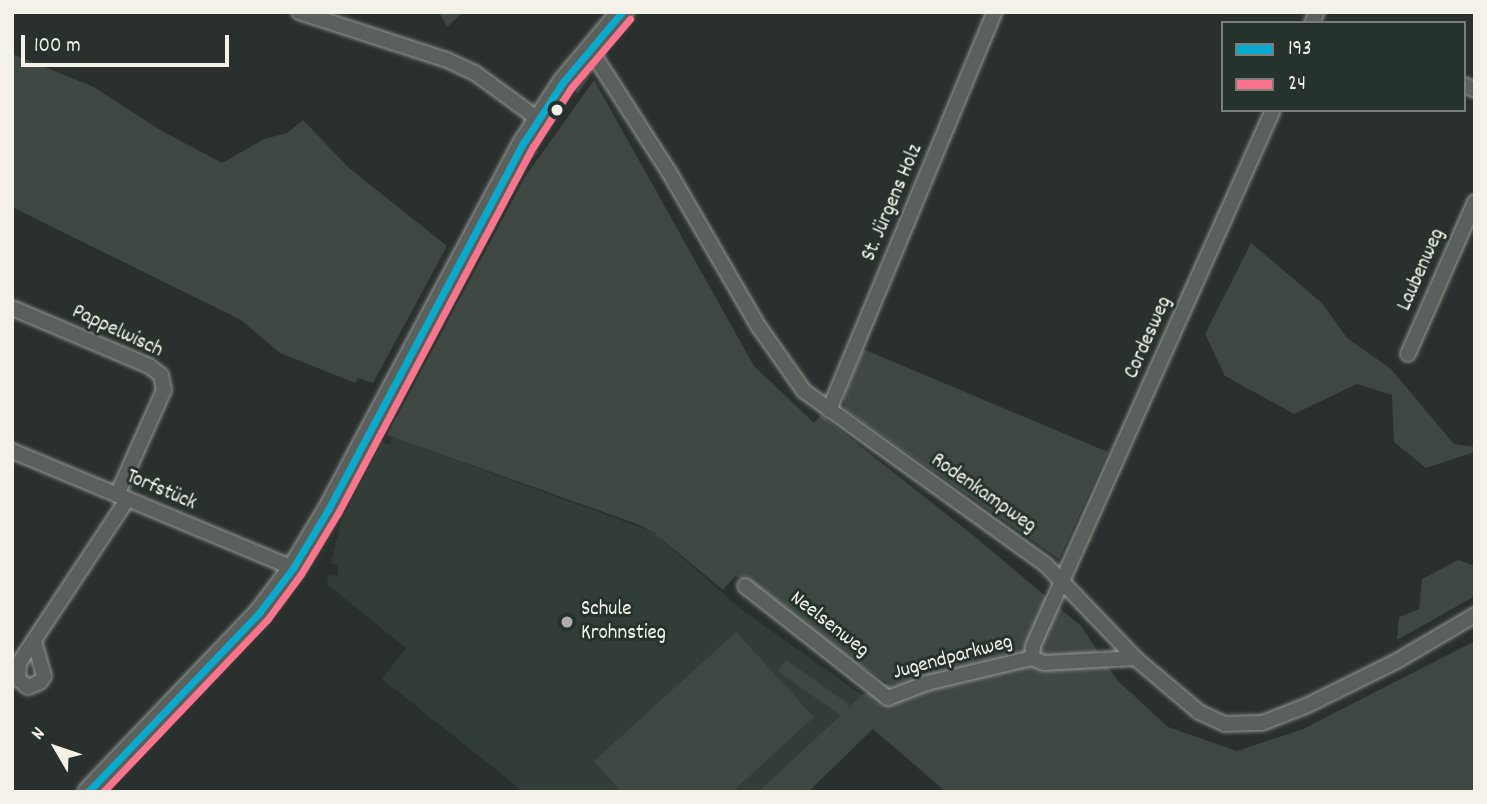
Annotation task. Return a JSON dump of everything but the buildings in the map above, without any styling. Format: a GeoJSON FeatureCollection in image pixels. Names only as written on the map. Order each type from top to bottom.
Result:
{"type":"FeatureCollection","features":[{"type":"Feature","properties":{"kind":"main road"},"geometry":{"type":"LineString","coordinates":[[88,792],[259,613],[293,568],[329,508],[538,119],[590,49],[622,12]]}},
{"type":"Feature","properties":{"kind":"street"},"geometry":{"type":"LineString","coordinates":[[299,12],[447,60],[482,78],[538,119]]}},
{"type":"Feature","properties":{"kind":"street","name":"St. Jürgens Holz"},"geometry":{"type":"LineString","coordinates":[[829,410],[995,12]]}},
{"type":"Feature","properties":{"kind":"street","name":"Rodenkampweg"},"geometry":{"type":"LineString","coordinates":[[590,49],[669,172],[759,327],[797,384],[829,410],[1045,564],[1135,658],[1199,712],[1225,724],[1262,723],[1306,706],[1397,661],[1475,615]]}},
{"type":"Feature","properties":{"kind":"street","name":"Cordesweg"},"geometry":{"type":"LineString","coordinates":[[1063,582],[1272,112]]}},
{"type":"Feature","properties":{"kind":"street","name":"Laubenweg"},"geometry":{"type":"LineString","coordinates":[[1408,354],[1475,202]]}},
{"type":"Feature","properties":{"kind":"street","name":"Pappelwisch"},"geometry":{"type":"LineString","coordinates":[[12,308],[149,366],[162,375],[163,390],[122,497]]}},
{"type":"Feature","properties":{"kind":"street","name":"Torfstück"},"geometry":{"type":"LineString","coordinates":[[12,451],[293,568]]}},
{"type":"Feature","properties":{"kind":"street"},"geometry":{"type":"LineString","coordinates":[[34,641],[122,497]]}},
{"type":"Feature","properties":{"kind":"street","name":"Jugendparkweg"},"geometry":{"type":"LineString","coordinates":[[888,698],[926,683],[1032,658],[1033,646],[1063,582]]}},
{"type":"Feature","properties":{"kind":"street","name":"Neelsenweg"},"geometry":{"type":"LineString","coordinates":[[745,586],[888,698]]}},
{"type":"Feature","properties":{"kind":"street"},"geometry":{"type":"LineString","coordinates":[[1032,658],[1044,663],[1135,658]]}},
{"type":"Feature","properties":{"kind":"shaded area"},"geometry":{"type":"Polygon","coordinates":[[[439,12],[463,12],[447,27],[439,12]]]}},
{"type":"Feature","properties":{"kind":"shaded area"},"geometry":{"type":"Polygon","coordinates":[[[12,54],[92,86],[162,131],[222,163],[264,139],[287,133],[303,120],[349,168],[447,246],[373,383],[358,378],[355,383],[280,353],[241,320],[12,207],[12,54]]]}},
{"type":"Feature","properties":{"kind":"shaded area"},"geometry":{"type":"Polygon","coordinates":[[[585,66],[596,67],[578,94],[570,86],[585,66]]]}},
{"type":"Feature","properties":{"kind":"shaded area"},"geometry":{"type":"Polygon","coordinates":[[[594,80],[754,366],[814,423],[821,415],[974,536],[1081,626],[1117,680],[1168,727],[1237,751],[1303,729],[1475,641],[1475,792],[946,792],[873,729],[808,792],[758,792],[862,695],[888,683],[846,656],[749,583],[735,576],[723,590],[653,532],[637,524],[387,435],[525,177],[594,80]]]}},
{"type":"Feature","properties":{"kind":"shaded area"},"geometry":{"type":"Polygon","coordinates":[[[534,148],[538,152],[520,174],[393,409],[516,172],[534,148]]]}},
{"type":"Feature","properties":{"kind":"shaded area"},"geometry":{"type":"Polygon","coordinates":[[[1251,243],[1322,303],[1347,338],[1391,369],[1454,444],[1475,447],[1475,452],[1426,468],[1394,442],[1392,395],[1357,384],[1294,414],[1225,376],[1205,334],[1251,243]]]}},
{"type":"Feature","properties":{"kind":"shaded area"},"geometry":{"type":"Polygon","coordinates":[[[863,349],[1108,452],[1059,559],[845,409],[844,397],[863,349]]]}},
{"type":"Feature","properties":{"kind":"shaded area","name":"Schule Krohnstieg"},"geometry":{"type":"Polygon","coordinates":[[[393,437],[653,532],[742,610],[862,695],[758,792],[524,792],[382,679],[406,648],[327,584],[328,575],[337,576],[339,565],[331,563],[341,522],[382,442],[389,445],[393,437]]]}},
{"type":"Feature","properties":{"kind":"shaded area"},"geometry":{"type":"Polygon","coordinates":[[[1458,560],[1475,566],[1475,596],[1397,640],[1399,617],[1419,609],[1422,579],[1458,560]]]}},
{"type":"Feature","properties":{"kind":"shaded area"},"geometry":{"type":"Polygon","coordinates":[[[736,632],[814,717],[732,792],[621,792],[594,761],[736,632]]]}},
{"type":"Feature","properties":{"kind":"shaded area"},"geometry":{"type":"Polygon","coordinates":[[[786,660],[850,705],[842,716],[778,671],[786,660]]]}},
{"type":"Feature","properties":{"kind":"transit line","name":"193"},"geometry":{"type":"LineString","coordinates":[[88,792],[259,613],[293,568],[329,508],[524,142],[563,82],[622,12]]}},
{"type":"Feature","properties":{"kind":"transit line","name":"24"},"geometry":{"type":"LineString","coordinates":[[103,792],[267,620],[301,574],[338,513],[533,147],[571,88],[630,19]]}},
{"type":"Feature","properties":{"kind":"place","name":"Schule Krohnstieg"},"geometry":{"type":"Point","coordinates":[567,622]}}]}
